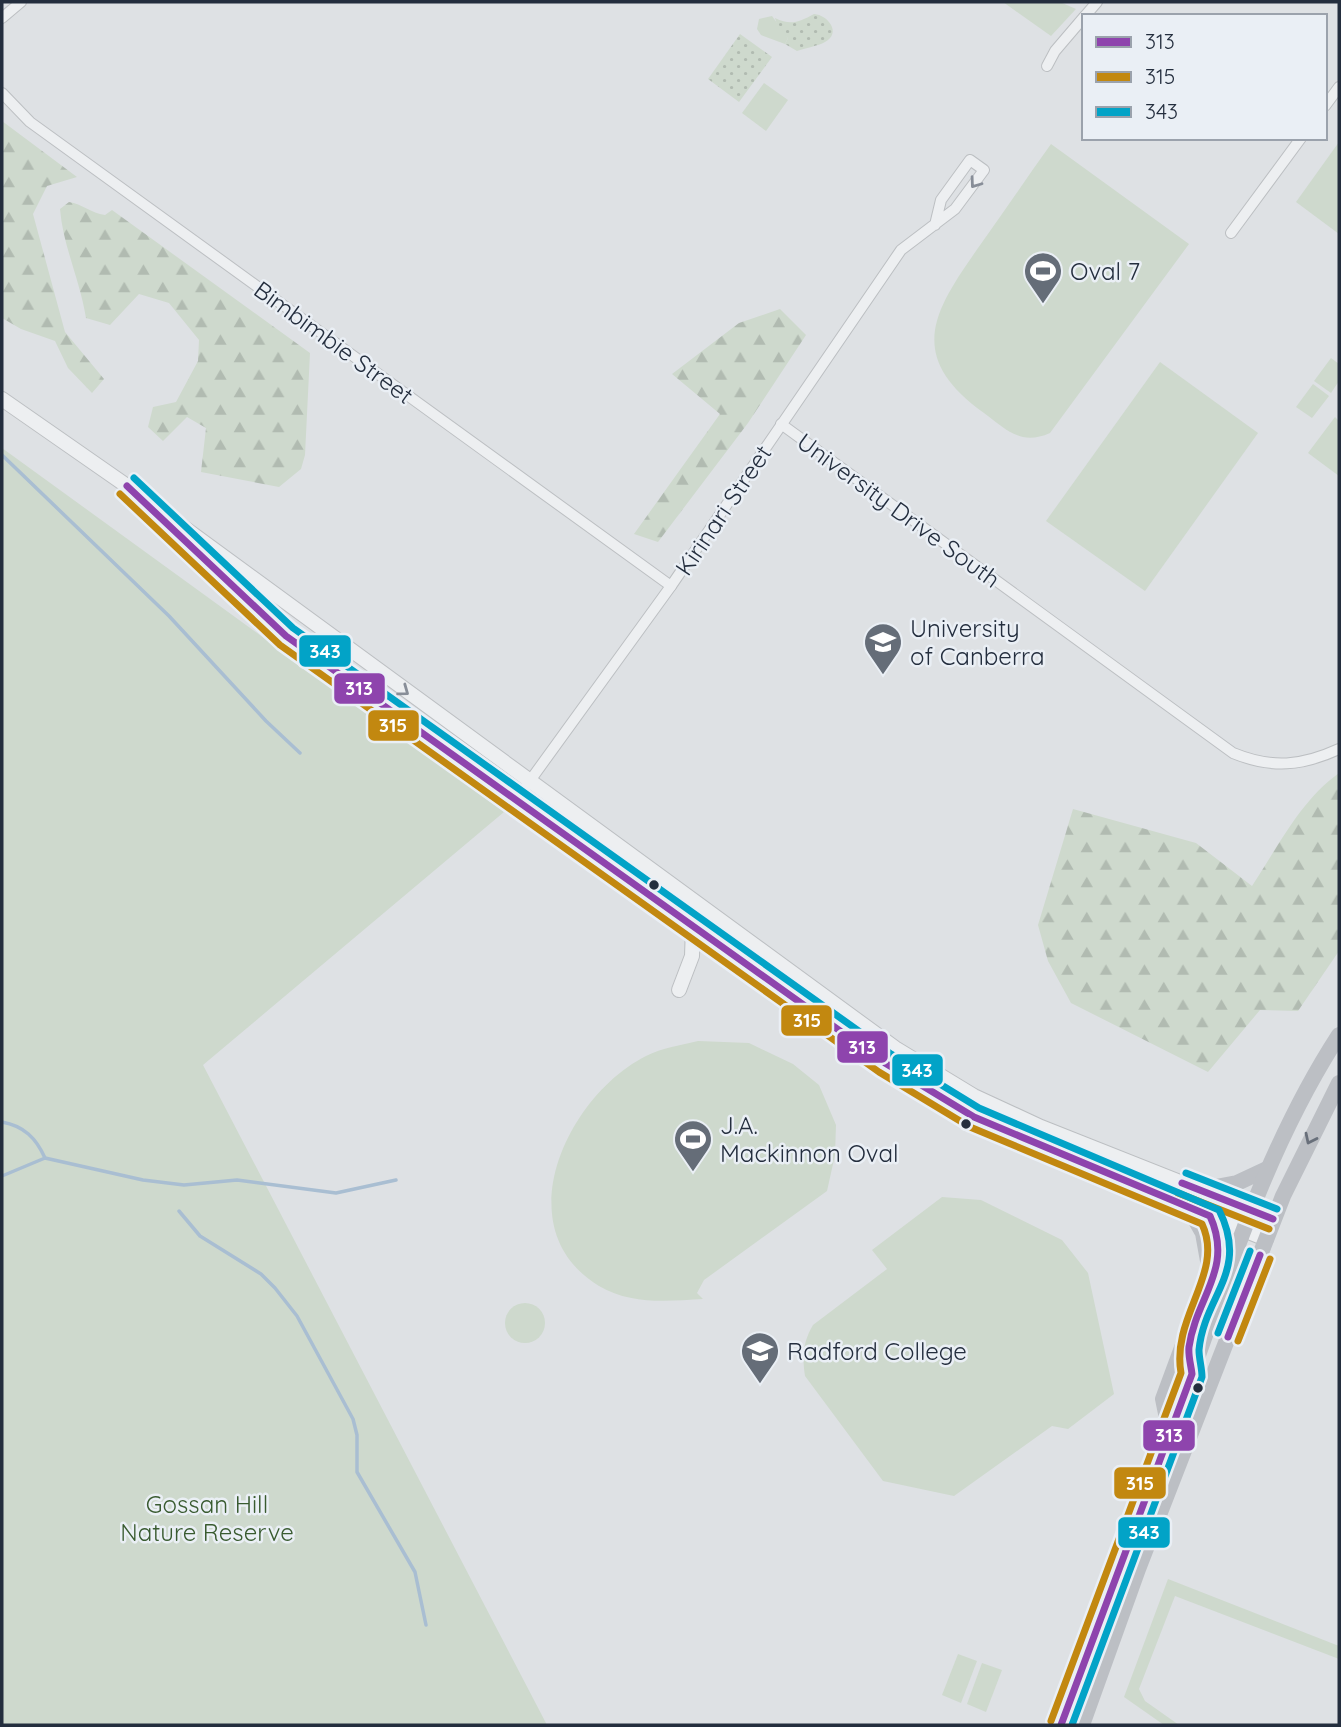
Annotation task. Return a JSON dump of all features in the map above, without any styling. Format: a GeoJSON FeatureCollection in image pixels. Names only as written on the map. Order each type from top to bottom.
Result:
{"type":"FeatureCollection","features":[{"type":"Feature","properties":{"kind":"main road"},"geometry":{"type":"LineString","coordinates":[[1061,1725],[1267,1169],[1309,1082],[1339,1035]]}},
{"type":"Feature","properties":{"kind":"main road"},"geometry":{"type":"LineString","coordinates":[[1082,1725],[1138,1569],[1273,1219],[1339,1083]]}},
{"type":"Feature","properties":{"kind":"main road"},"geometry":{"type":"LineString","coordinates":[[1200,1190],[1237,1183],[1267,1169]]}},
{"type":"Feature","properties":{"kind":"main road"},"geometry":{"type":"LineString","coordinates":[[1170,1433],[1163,1399],[1210,1272],[1203,1233],[1195,1219],[1177,1203]]}},
{"type":"Feature","properties":{"kind":"main road"},"geometry":{"type":"LineString","coordinates":[[1192,1374],[1189,1348],[1217,1271],[1219,1239],[1217,1227],[1210,1216]]}},
{"type":"Feature","properties":{"kind":"street"},"geometry":{"type":"LineString","coordinates":[[2,18],[21,2]]}},
{"type":"Feature","properties":{"kind":"street"},"geometry":{"type":"LineString","coordinates":[[1047,66],[1055,51],[1082,18]]}},
{"type":"Feature","properties":{"kind":"street"},"geometry":{"type":"LineString","coordinates":[[1327,103],[1339,87]]}},
{"type":"Feature","properties":{"kind":"street","name":"Bimbimbie Street"},"geometry":{"type":"LineString","coordinates":[[2,93],[30,122],[671,586]]}},
{"type":"Feature","properties":{"kind":"street"},"geometry":{"type":"LineString","coordinates":[[1231,233],[1300,140]]}},
{"type":"Feature","properties":{"kind":"street","name":"Kirinari Street"},"geometry":{"type":"LineString","coordinates":[[516,800],[671,586],[901,250],[956,209],[984,170],[970,160],[942,200],[934,225]]}},
{"type":"Feature","properties":{"kind":"street"},"geometry":{"type":"LineString","coordinates":[[2,399],[127,486],[872,1032],[974,1096],[1041,1127],[1273,1219]]}},
{"type":"Feature","properties":{"kind":"street","name":"University Drive South"},"geometry":{"type":"LineString","coordinates":[[781,424],[1233,753],[1256,763],[1298,764],[1339,749]]}},
{"type":"Feature","properties":{"kind":"street"},"geometry":{"type":"LineString","coordinates":[[127,486],[286,636],[885,1063],[974,1117],[1266,1239]]}},
{"type":"Feature","properties":{"kind":"street"},"geometry":{"type":"LineString","coordinates":[[679,990],[692,956],[693,926]]}},
{"type":"Feature","properties":{"kind":"green space"},"geometry":{"type":"Polygon","coordinates":[[[1003,2],[1060,2],[1076,9],[1051,36],[1003,2]]]}},
{"type":"Feature","properties":{"kind":"green space"},"geometry":{"type":"Polygon","coordinates":[[[814,14],[831,25],[833,29],[830,38],[797,51],[785,44],[788,38],[778,28],[775,18],[795,22],[814,14]]]}},
{"type":"Feature","properties":{"kind":"green space"},"geometry":{"type":"Polygon","coordinates":[[[772,16],[788,38],[785,44],[761,35],[757,29],[759,19],[772,16]]]}},
{"type":"Feature","properties":{"kind":"green space"},"geometry":{"type":"Polygon","coordinates":[[[740,34],[772,57],[739,102],[708,79],[740,34]]]}},
{"type":"Feature","properties":{"kind":"green space"},"geometry":{"type":"Polygon","coordinates":[[[764,83],[788,100],[766,131],[742,113],[764,83]]]}},
{"type":"Feature","properties":{"kind":"green space"},"geometry":{"type":"Polygon","coordinates":[[[2,121],[77,177],[47,186],[33,214],[65,332],[104,379],[92,393],[68,368],[55,341],[21,329],[2,318],[2,121]]]}},
{"type":"Feature","properties":{"kind":"green space"},"geometry":{"type":"Polygon","coordinates":[[[1339,142],[1339,234],[1296,202],[1339,142]]]}},
{"type":"Feature","properties":{"kind":"green space","name":"Oval 7"},"geometry":{"type":"Polygon","coordinates":[[[1051,144],[1189,244],[1050,433],[1031,438],[1007,430],[958,391],[943,371],[935,350],[935,330],[941,309],[966,265],[1051,144]]]}},
{"type":"Feature","properties":{"kind":"green space"},"geometry":{"type":"Polygon","coordinates":[[[69,202],[105,215],[112,210],[310,353],[305,455],[301,469],[279,487],[201,472],[206,428],[187,417],[163,441],[148,427],[153,407],[176,402],[198,361],[199,340],[169,303],[139,294],[110,325],[86,318],[62,223],[60,209],[69,202]]]}},
{"type":"Feature","properties":{"kind":"green space"},"geometry":{"type":"Polygon","coordinates":[[[780,309],[806,335],[748,423],[658,542],[634,534],[720,414],[672,374],[739,323],[780,309]]]}},
{"type":"Feature","properties":{"kind":"green space"},"geometry":{"type":"Polygon","coordinates":[[[1331,358],[1339,364],[1339,381],[1331,393],[1314,381],[1331,358]]]}},
{"type":"Feature","properties":{"kind":"green space"},"geometry":{"type":"Polygon","coordinates":[[[1160,362],[1258,433],[1145,591],[1046,521],[1160,362]]]}},
{"type":"Feature","properties":{"kind":"green space"},"geometry":{"type":"Polygon","coordinates":[[[1313,384],[1329,396],[1312,418],[1296,407],[1313,384]]]}},
{"type":"Feature","properties":{"kind":"green space"},"geometry":{"type":"Polygon","coordinates":[[[1335,417],[1339,421],[1339,476],[1308,453],[1335,417]]]}},
{"type":"Feature","properties":{"kind":"green space","name":"Gossan Hill Nature Reserve"},"geometry":{"type":"Polygon","coordinates":[[[2,448],[504,812],[203,1065],[547,1725],[2,1725],[2,448]]]}},
{"type":"Feature","properties":{"kind":"green space"},"geometry":{"type":"Polygon","coordinates":[[[1339,773],[1339,951],[1298,1011],[1260,1010],[1208,1072],[1071,1003],[1048,961],[1038,925],[1073,809],[1196,843],[1252,886],[1301,811],[1325,784],[1339,773]]]}},
{"type":"Feature","properties":{"kind":"green space","name":"J.A. Mackinnon Oval"},"geometry":{"type":"Polygon","coordinates":[[[698,1041],[749,1043],[793,1064],[819,1085],[836,1125],[835,1155],[827,1191],[704,1280],[697,1293],[703,1299],[650,1300],[611,1292],[599,1286],[571,1261],[555,1231],[552,1198],[558,1164],[572,1131],[592,1100],[618,1075],[652,1053],[698,1041]]]}},
{"type":"Feature","properties":{"kind":"green space"},"geometry":{"type":"Polygon","coordinates":[[[942,1197],[981,1200],[1062,1240],[1088,1273],[1114,1394],[1068,1429],[1052,1426],[954,1496],[883,1481],[805,1376],[804,1362],[805,1343],[813,1325],[887,1269],[872,1250],[942,1197]]]}},
{"type":"Feature","properties":{"kind":"green space"},"geometry":{"type":"Polygon","coordinates":[[[525,1303],[539,1309],[545,1323],[539,1337],[525,1343],[511,1337],[505,1323],[511,1309],[525,1303]]]}},
{"type":"Feature","properties":{"kind":"green space"},"geometry":{"type":"Polygon","coordinates":[[[1168,1579],[1339,1646],[1339,1659],[1175,1596],[1139,1689],[1145,1701],[1179,1725],[1164,1725],[1124,1697],[1168,1579]]]}},
{"type":"Feature","properties":{"kind":"green space"},"geometry":{"type":"Polygon","coordinates":[[[958,1654],[977,1661],[961,1703],[942,1695],[958,1654]]]}},
{"type":"Feature","properties":{"kind":"green space"},"geometry":{"type":"Polygon","coordinates":[[[982,1663],[1002,1670],[986,1712],[967,1704],[982,1663]]]}},
{"type":"Feature","properties":{"kind":"waterway"},"geometry":{"type":"LineString","coordinates":[[2,455],[169,616],[266,721],[300,753]]}},
{"type":"Feature","properties":{"kind":"waterway"},"geometry":{"type":"LineString","coordinates":[[2,1122],[17,1126],[28,1134],[38,1144],[45,1158]]}},
{"type":"Feature","properties":{"kind":"waterway"},"geometry":{"type":"LineString","coordinates":[[2,1176],[45,1158],[143,1180],[184,1185],[237,1180],[336,1193],[396,1180]]}},
{"type":"Feature","properties":{"kind":"waterway"},"geometry":{"type":"LineString","coordinates":[[179,1211],[200,1236],[261,1274],[297,1316],[353,1419],[357,1435],[357,1472],[415,1572],[426,1625]]}},
{"type":"Feature","properties":{"kind":"transit line","name":"343"},"geometry":{"type":"LineString","coordinates":[[134,478],[293,628],[891,1054],[979,1108],[1219,1210],[1230,1250],[1228,1267],[1203,1331],[1199,1350],[1202,1377],[1072,1725]]}},
{"type":"Feature","properties":{"kind":"transit line","name":"313"},"geometry":{"type":"LineString","coordinates":[[127,486],[286,636],[885,1063],[974,1117],[1210,1216],[1218,1252],[1216,1268],[1189,1347],[1192,1374],[1061,1725]]}},
{"type":"Feature","properties":{"kind":"transit line","name":"315"},"geometry":{"type":"LineString","coordinates":[[120,494],[280,645],[879,1072],[970,1127],[1202,1224],[1207,1242],[1207,1260],[1183,1333],[1181,1373],[1051,1721]]}},
{"type":"Feature","properties":{"kind":"transit line","name":"343"},"geometry":{"type":"LineString","coordinates":[[1186,1173],[1277,1209]]}},
{"type":"Feature","properties":{"kind":"transit line","name":"313"},"geometry":{"type":"LineString","coordinates":[[1182,1183],[1273,1219]]}},
{"type":"Feature","properties":{"kind":"transit line","name":"315"},"geometry":{"type":"LineString","coordinates":[[1178,1193],[1269,1229]]}},
{"type":"Feature","properties":{"kind":"transit line","name":"343"},"geometry":{"type":"LineString","coordinates":[[1218,1333],[1250,1251]]}},
{"type":"Feature","properties":{"kind":"transit line","name":"313"},"geometry":{"type":"LineString","coordinates":[[1228,1337],[1260,1255]]}},
{"type":"Feature","properties":{"kind":"transit line","name":"315"},"geometry":{"type":"LineString","coordinates":[[1238,1341],[1270,1259]]}},
{"type":"Feature","properties":{"kind":"place","name":"Oval 7"},"geometry":{"type":"Point","coordinates":[1043,305]}},
{"type":"Feature","properties":{"kind":"place","name":"University of Canberra"},"geometry":{"type":"Point","coordinates":[883,676]}},
{"type":"Feature","properties":{"kind":"place","name":"J.A. Mackinnon Oval"},"geometry":{"type":"Point","coordinates":[693,1173]}},
{"type":"Feature","properties":{"kind":"place","name":"Radford College"},"geometry":{"type":"Point","coordinates":[760,1385]}}]}
